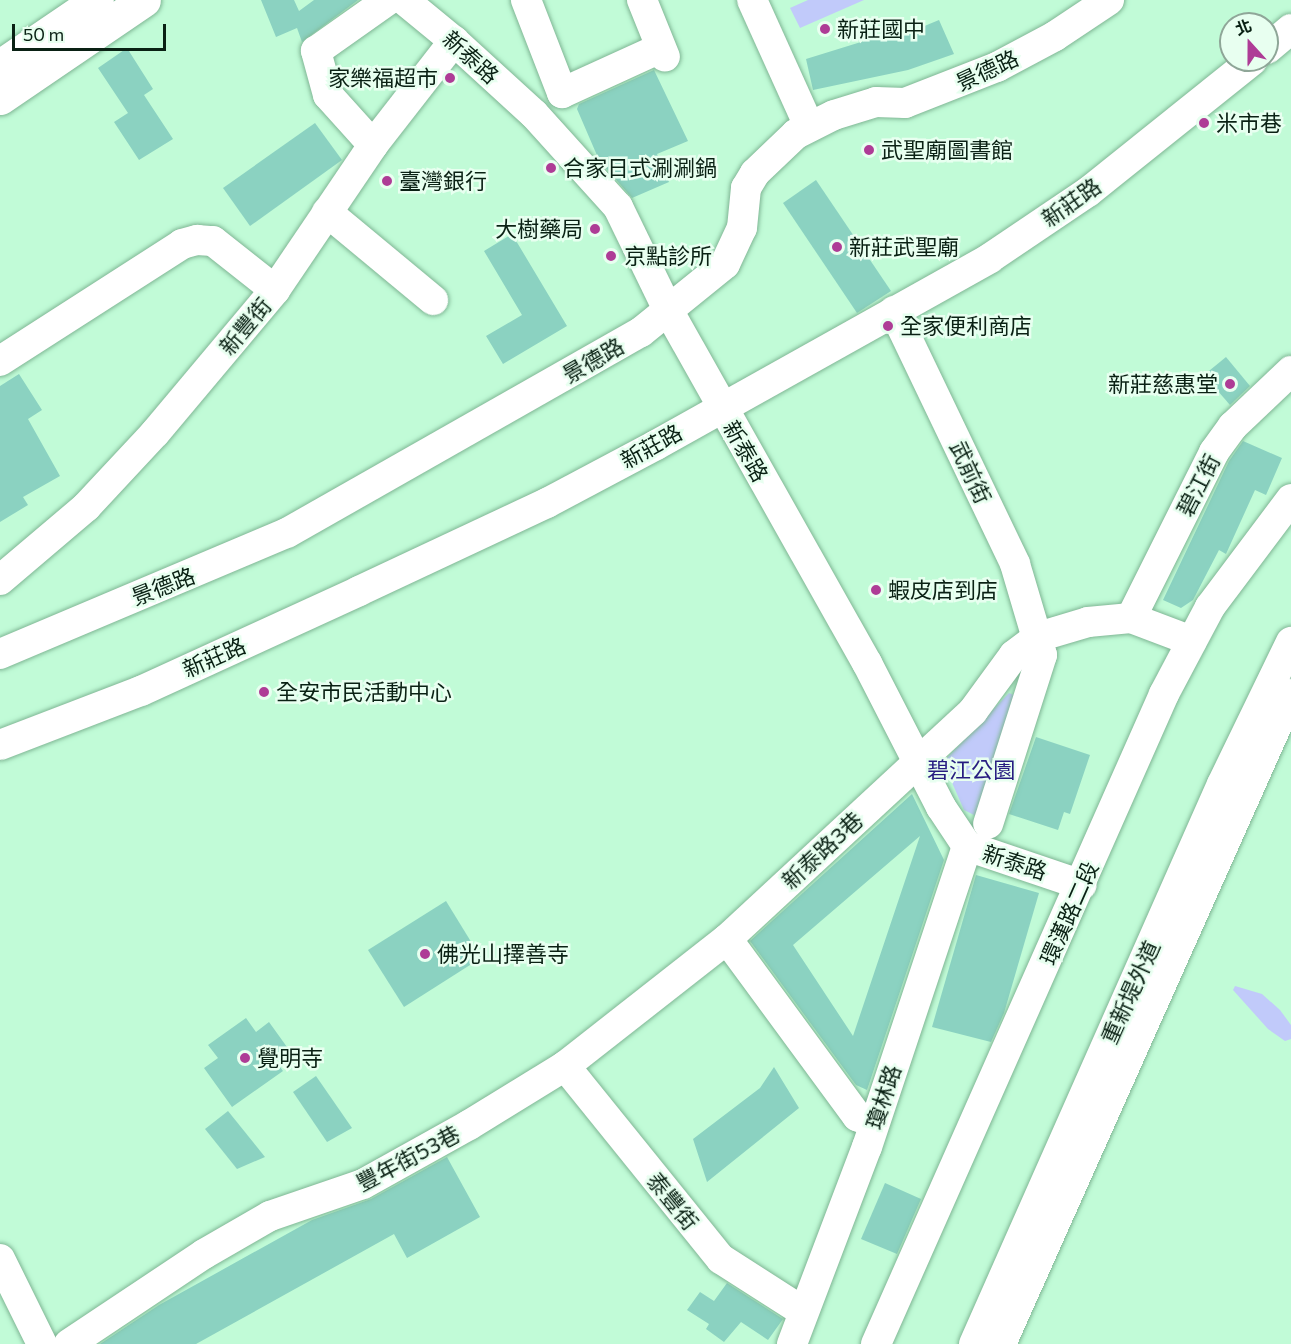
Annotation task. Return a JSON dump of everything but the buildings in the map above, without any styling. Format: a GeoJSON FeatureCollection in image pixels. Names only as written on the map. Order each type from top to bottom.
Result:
{"type":"FeatureCollection","features":[{"type":"Feature","properties":{"kind":"main road"},"geometry":{"type":"LineString","coordinates":[[0,66],[97,0]]}},
{"type":"Feature","properties":{"kind":"main road"},"geometry":{"type":"LineString","coordinates":[[0,98],[144,0]]}},
{"type":"Feature","properties":{"kind":"street"},"geometry":{"type":"LineString","coordinates":[[373,145],[328,95],[316,51],[388,0]]}},
{"type":"Feature","properties":{"kind":"street","name":"新泰路"},"geometry":{"type":"LineString","coordinates":[[404,0],[454,40],[534,114],[618,207],[668,310],[727,403],[867,663],[917,762],[968,846],[1082,885]]}},
{"type":"Feature","properties":{"kind":"street"},"geometry":{"type":"LineString","coordinates":[[526,0],[562,93],[658,55],[642,0]]}},
{"type":"Feature","properties":{"kind":"street"},"geometry":{"type":"LineString","coordinates":[[752,0],[809,126]]}},
{"type":"Feature","properties":{"kind":"street","name":"景德路"},"geometry":{"type":"LineString","coordinates":[[0,654],[287,533],[620,344],[668,310],[724,264],[742,228],[746,188],[755,173],[809,126],[876,102],[905,103],[997,67],[1055,36],[1109,0]]}},
{"type":"Feature","properties":{"kind":"street"},"geometry":{"type":"LineString","coordinates":[[1279,38],[1291,29]]}},
{"type":"Feature","properties":{"kind":"street","name":"新豐街"},"geometry":{"type":"LineString","coordinates":[[0,580],[86,507],[155,433],[275,290],[373,145],[454,40]]}},
{"type":"Feature","properties":{"kind":"street","name":"新莊路"},"geometry":{"type":"LineString","coordinates":[[0,745],[141,691],[547,503],[990,258],[1088,192],[1238,72]]}},
{"type":"Feature","properties":{"kind":"street"},"geometry":{"type":"LineString","coordinates":[[327,212],[433,300]]}},
{"type":"Feature","properties":{"kind":"street"},"geometry":{"type":"LineString","coordinates":[[0,361],[182,244],[197,240],[219,245],[275,290]]}},
{"type":"Feature","properties":{"kind":"street","name":"武前街"},"geometry":{"type":"LineString","coordinates":[[894,311],[1015,564],[1038,637]]}},
{"type":"Feature","properties":{"kind":"street","name":"碧江街"},"geometry":{"type":"LineString","coordinates":[[1131,618],[1214,452],[1233,426],[1291,371]]}},
{"type":"Feature","properties":{"kind":"street","name":"環漢路二段"},"geometry":{"type":"LineString","coordinates":[[876,1344],[1082,885],[1164,694],[1210,607],[1291,499]]}},
{"type":"Feature","properties":{"kind":"street"},"geometry":{"type":"LineString","coordinates":[[988,824],[1034,689],[1042,655],[1038,637],[1088,622],[1131,618],[1192,641]]}},
{"type":"Feature","properties":{"kind":"street","name":"新泰路3巷"},"geometry":{"type":"LineString","coordinates":[[727,939],[973,711],[1014,655],[1038,637]]}},
{"type":"Feature","properties":{"kind":"street","name":"重新堤外道"},"geometry":{"type":"LineString","coordinates":[[974,1344],[1222,784],[1291,642]]}},
{"type":"Feature","properties":{"kind":"street","name":"重新堤外道"},"geometry":{"type":"LineString","coordinates":[[1001,1344],[1291,694]]}},
{"type":"Feature","properties":{"kind":"street","name":"瓊林路"},"geometry":{"type":"LineString","coordinates":[[792,1344],[874,1123],[968,846]]}},
{"type":"Feature","properties":{"kind":"street"},"geometry":{"type":"LineString","coordinates":[[727,939],[857,1116],[874,1123]]}},
{"type":"Feature","properties":{"kind":"street","name":"豐年街53巷"},"geometry":{"type":"LineString","coordinates":[[69,1344],[204,1254],[270,1216],[363,1184],[469,1125],[565,1066],[727,939]]}},
{"type":"Feature","properties":{"kind":"street","name":"泰豐街"},"geometry":{"type":"LineString","coordinates":[[565,1066],[721,1259],[804,1312]]}},
{"type":"Feature","properties":{"kind":"street"},"geometry":{"type":"LineString","coordinates":[[0,1259],[42,1344]]}},
{"type":"Feature","properties":{"kind":"green space"},"geometry":{"type":"Polygon","coordinates":[[[808,0],[864,0],[800,28],[790,8],[808,0]]]}},
{"type":"Feature","properties":{"kind":"green space","name":"碧江公園"},"geometry":{"type":"Polygon","coordinates":[[[1009,693],[1025,699],[980,818],[964,810],[943,762],[1009,693]]]}},
{"type":"Feature","properties":{"kind":"green space"},"geometry":{"type":"Polygon","coordinates":[[[1235,986],[1262,994],[1280,1010],[1291,1025],[1291,1039],[1285,1041],[1268,1029],[1233,990],[1235,986]]]}},
{"type":"Feature","properties":{"kind":"place","name":"新莊國中"},"geometry":{"type":"Point","coordinates":[825,29]}},
{"type":"Feature","properties":{"kind":"place","name":"家樂福超市"},"geometry":{"type":"Point","coordinates":[450,78]}},
{"type":"Feature","properties":{"kind":"place","name":"米市巷"},"geometry":{"type":"Point","coordinates":[1204,123]}},
{"type":"Feature","properties":{"kind":"place","name":"武聖廟圖書館"},"geometry":{"type":"Point","coordinates":[869,150]}},
{"type":"Feature","properties":{"kind":"place","name":"合家日式涮涮鍋"},"geometry":{"type":"Point","coordinates":[551,168]}},
{"type":"Feature","properties":{"kind":"place","name":"臺灣銀行"},"geometry":{"type":"Point","coordinates":[387,181]}},
{"type":"Feature","properties":{"kind":"place","name":"大樹藥局"},"geometry":{"type":"Point","coordinates":[595,229]}},
{"type":"Feature","properties":{"kind":"place","name":"新莊武聖廟"},"geometry":{"type":"Point","coordinates":[837,247]}},
{"type":"Feature","properties":{"kind":"place","name":"京點診所"},"geometry":{"type":"Point","coordinates":[611,256]}},
{"type":"Feature","properties":{"kind":"place","name":"全家便利商店"},"geometry":{"type":"Point","coordinates":[888,326]}},
{"type":"Feature","properties":{"kind":"place","name":"新莊慈惠堂"},"geometry":{"type":"Point","coordinates":[1230,384]}},
{"type":"Feature","properties":{"kind":"place","name":"蝦皮店到店"},"geometry":{"type":"Point","coordinates":[876,590]}},
{"type":"Feature","properties":{"kind":"place","name":"全安市民活動中心"},"geometry":{"type":"Point","coordinates":[264,692]}},
{"type":"Feature","properties":{"kind":"place","name":"佛光山擇善寺"},"geometry":{"type":"Point","coordinates":[425,954]}},
{"type":"Feature","properties":{"kind":"place","name":"覺明寺"},"geometry":{"type":"Point","coordinates":[245,1058]}}]}
